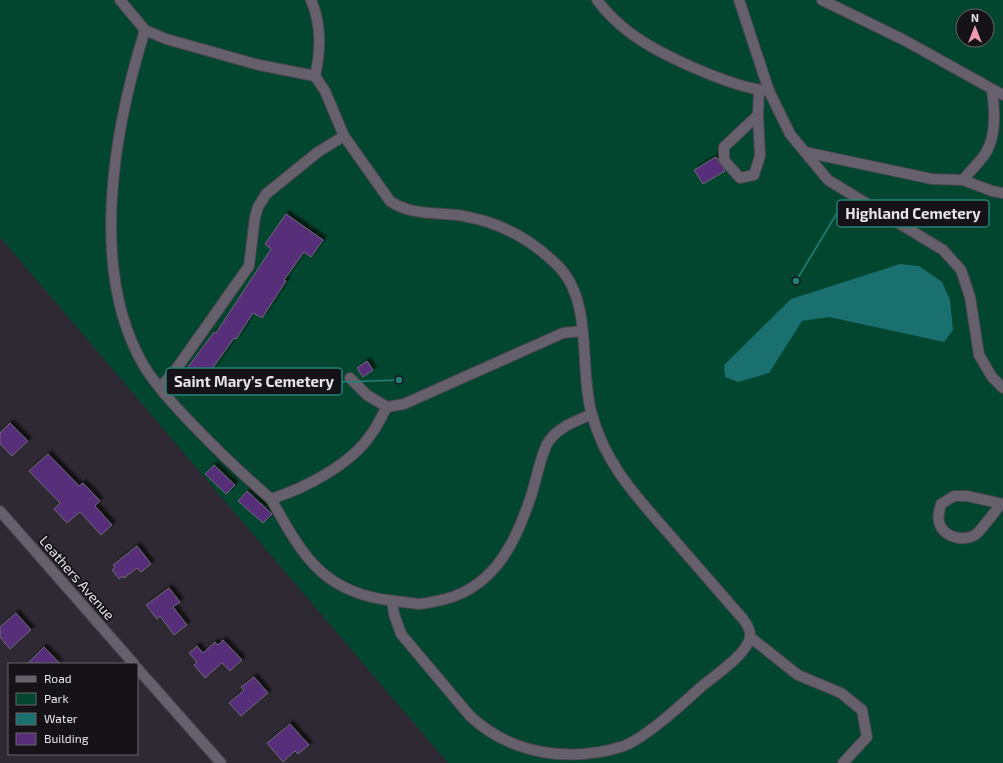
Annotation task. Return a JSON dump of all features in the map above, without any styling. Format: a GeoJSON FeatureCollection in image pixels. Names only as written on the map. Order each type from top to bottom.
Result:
{"type":"FeatureCollection","features":[{"type":"Feature","properties":{"kind":"street"},"geometry":{"type":"LineString","coordinates":[[120,0],[145,30],[166,39],[259,65],[315,76]]}},
{"type":"Feature","properties":{"kind":"street"},"geometry":{"type":"LineString","coordinates":[[311,0],[320,33],[320,44],[315,76],[325,91],[344,136],[390,201],[399,207],[411,211],[462,216],[486,221],[519,234],[531,241],[564,272],[577,293],[592,414],[601,442],[612,464],[630,488],[743,619],[748,626],[750,637],[745,649],[693,695],[638,739],[624,746],[598,755],[557,761],[512,746],[481,727],[401,634],[394,614],[392,601]]}},
{"type":"Feature","properties":{"kind":"street"},"geometry":{"type":"LineString","coordinates":[[597,0],[618,23],[649,44],[718,77],[744,87],[770,91]]}},
{"type":"Feature","properties":{"kind":"street"},"geometry":{"type":"LineString","coordinates":[[739,0],[770,91],[790,134],[828,180],[943,250],[961,270],[970,297],[979,356],[992,377],[1003,388]]}},
{"type":"Feature","properties":{"kind":"street"},"geometry":{"type":"LineString","coordinates":[[822,0],[904,40],[1003,95]]}},
{"type":"Feature","properties":{"kind":"street"},"geometry":{"type":"LineString","coordinates":[[145,30],[134,67],[125,106],[116,163],[112,232],[114,270],[118,301],[127,328],[144,366],[160,388],[169,400],[230,464],[270,499],[302,552],[316,568],[330,579],[362,596],[420,604],[462,594],[490,575],[513,542],[530,499],[548,444],[564,427],[592,414]]}},
{"type":"Feature","properties":{"kind":"street"},"geometry":{"type":"LineString","coordinates":[[758,115],[724,147],[724,160],[740,178],[754,175],[760,156],[758,115],[759,90]]}},
{"type":"Feature","properties":{"kind":"street"},"geometry":{"type":"LineString","coordinates":[[963,180],[986,153],[990,145],[995,115],[992,90]]}},
{"type":"Feature","properties":{"kind":"street"},"geometry":{"type":"LineString","coordinates":[[160,388],[191,350],[249,266],[255,217],[258,207],[266,194],[318,152],[344,136]]}},
{"type":"Feature","properties":{"kind":"street"},"geometry":{"type":"LineString","coordinates":[[805,152],[932,179],[963,180],[992,191],[1003,193]]}},
{"type":"Feature","properties":{"kind":"street"},"geometry":{"type":"LineString","coordinates":[[350,378],[367,395],[387,407],[404,404],[563,333],[582,331]]}},
{"type":"Feature","properties":{"kind":"street"},"geometry":{"type":"LineString","coordinates":[[270,499],[300,489],[333,469],[355,452],[371,434],[387,407]]}},
{"type":"Feature","properties":{"kind":"street"},"geometry":{"type":"LineString","coordinates":[[954,496],[967,496],[1002,504],[974,535],[960,539],[949,536],[940,525],[938,515],[941,504],[954,496]]}},
{"type":"Feature","properties":{"kind":"street","name":"Leathers Avenue"},"geometry":{"type":"LineString","coordinates":[[0,511],[133,663]]}},
{"type":"Feature","properties":{"kind":"street"},"geometry":{"type":"LineString","coordinates":[[750,637],[798,675],[841,692],[862,710],[866,737],[843,763]]}},
{"type":"Feature","properties":{"kind":"street"},"geometry":{"type":"LineString","coordinates":[[138,669],[221,763]]}},
{"type":"Feature","properties":{"kind":"green space"},"geometry":{"type":"Polygon","coordinates":[[[0,0],[1003,0],[1003,763],[448,763],[0,237],[0,0]]]}},
{"type":"Feature","properties":{"kind":"water"},"geometry":{"type":"Polygon","coordinates":[[[900,264],[919,266],[942,282],[950,300],[953,330],[944,342],[829,317],[802,321],[769,373],[738,382],[725,377],[724,365],[791,299],[900,264]]]}},
{"type":"Feature","properties":{"kind":"building"},"geometry":{"type":"Polygon","coordinates":[[[716,157],[725,171],[703,184],[694,170],[716,157]]]}},
{"type":"Feature","properties":{"kind":"building"},"geometry":{"type":"Polygon","coordinates":[[[286,214],[323,240],[311,257],[304,252],[284,280],[286,281],[262,318],[253,313],[236,339],[234,338],[197,390],[180,378],[214,332],[216,333],[271,249],[265,244],[286,214]]]}},
{"type":"Feature","properties":{"kind":"building"},"geometry":{"type":"Polygon","coordinates":[[[367,361],[373,370],[363,377],[357,368],[367,361]]]}},
{"type":"Feature","properties":{"kind":"building"},"geometry":{"type":"Polygon","coordinates":[[[10,423],[28,441],[12,456],[0,444],[0,433],[10,423]]]}},
{"type":"Feature","properties":{"kind":"building"},"geometry":{"type":"Polygon","coordinates":[[[48,454],[79,486],[83,483],[100,501],[95,506],[112,525],[101,535],[80,512],[67,523],[54,509],[60,503],[29,471],[48,454]]]}},
{"type":"Feature","properties":{"kind":"building"},"geometry":{"type":"Polygon","coordinates":[[[214,465],[235,485],[226,494],[205,474],[214,465]]]}},
{"type":"Feature","properties":{"kind":"building"},"geometry":{"type":"Polygon","coordinates":[[[247,491],[272,514],[263,523],[238,501],[247,491]]]}},
{"type":"Feature","properties":{"kind":"building"},"geometry":{"type":"Polygon","coordinates":[[[137,546],[151,564],[141,572],[137,568],[124,578],[123,576],[119,579],[112,570],[115,567],[113,565],[137,546]]]}},
{"type":"Feature","properties":{"kind":"building"},"geometry":{"type":"Polygon","coordinates":[[[169,588],[180,602],[173,607],[187,625],[174,635],[160,616],[157,619],[146,605],[169,588]]]}},
{"type":"Feature","properties":{"kind":"building"},"geometry":{"type":"Polygon","coordinates":[[[16,613],[31,630],[10,649],[0,637],[0,627],[16,613]]]}},
{"type":"Feature","properties":{"kind":"building"},"geometry":{"type":"Polygon","coordinates":[[[223,640],[242,660],[230,671],[222,663],[205,678],[194,665],[197,662],[189,653],[197,646],[203,653],[215,642],[218,645],[223,640]]]}},
{"type":"Feature","properties":{"kind":"building"},"geometry":{"type":"Polygon","coordinates":[[[44,647],[59,663],[28,663],[44,647]]]}},
{"type":"Feature","properties":{"kind":"building"},"geometry":{"type":"Polygon","coordinates":[[[254,677],[268,693],[241,716],[229,703],[244,690],[241,687],[254,677]]]}},
{"type":"Feature","properties":{"kind":"building"},"geometry":{"type":"Polygon","coordinates":[[[290,724],[309,745],[298,754],[295,751],[283,762],[267,743],[290,724]]]}},
{"type":"Feature","properties":{"kind":"place","name":"Highland Cemetery"},"geometry":{"type":"Point","coordinates":[796,281]}},
{"type":"Feature","properties":{"kind":"place","name":"Saint Mary’s Cemetery"},"geometry":{"type":"Point","coordinates":[399,380]}}]}
